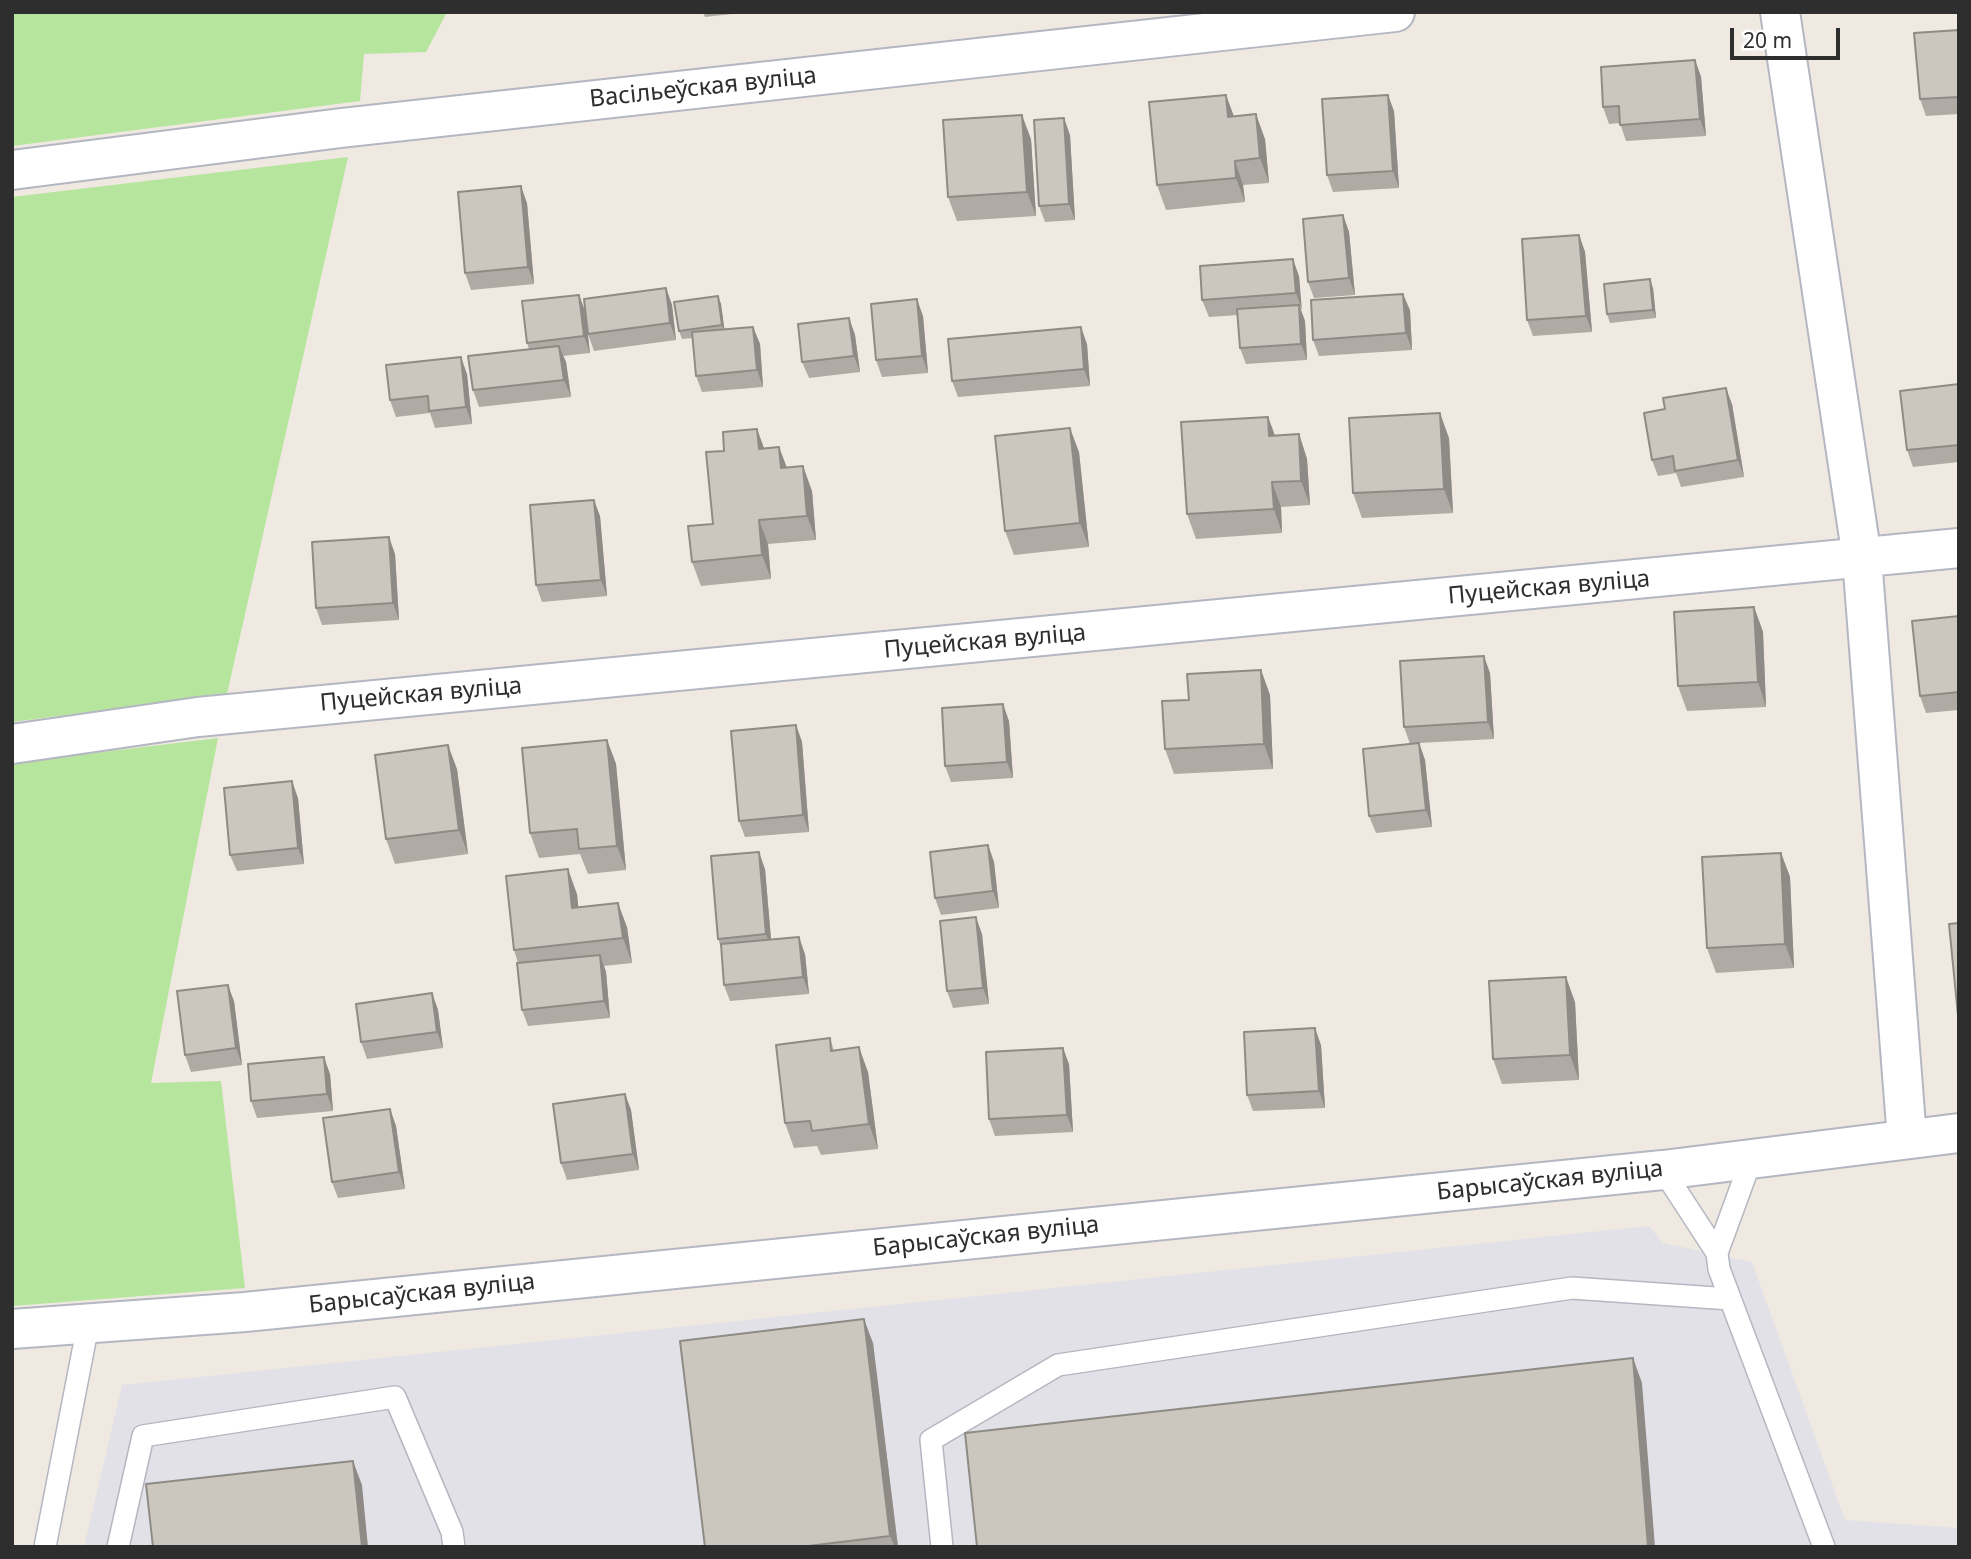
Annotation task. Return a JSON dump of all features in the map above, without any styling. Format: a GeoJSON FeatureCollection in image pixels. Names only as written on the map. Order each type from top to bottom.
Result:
{"type":"FeatureCollection","features":[{"type":"Feature","properties":{"kind":"street","name":"Васільеўская вуліца"},"geometry":{"type":"LineString","coordinates":[[12,170],[355,126],[1395,12]]}},
{"type":"Feature","properties":{"kind":"street"},"geometry":{"type":"LineString","coordinates":[[1780,12],[1862,558],[1907,1139]]}},
{"type":"Feature","properties":{"kind":"street","name":"Пуцейская вуліца"},"geometry":{"type":"LineString","coordinates":[[12,744],[198,716],[1959,548]]}},
{"type":"Feature","properties":{"kind":"street","name":"Барысаўская вуліца"},"geometry":{"type":"LineString","coordinates":[[12,1329],[88,1325],[1663,1170],[1959,1133]]}},
{"type":"Feature","properties":{"kind":"lane"},"geometry":{"type":"LineString","coordinates":[[1717,1253],[1751,1160]]}},
{"type":"Feature","properties":{"kind":"lane"},"geometry":{"type":"LineString","coordinates":[[1663,1170],[1717,1253],[1719,1269],[1824,1547]]}},
{"type":"Feature","properties":{"kind":"lane"},"geometry":{"type":"LineString","coordinates":[[942,1547],[931,1440],[1058,1365],[1572,1288],[1730,1299]]}},
{"type":"Feature","properties":{"kind":"lane"},"geometry":{"type":"LineString","coordinates":[[44,1547],[88,1325]]}},
{"type":"Feature","properties":{"kind":"lane"},"geometry":{"type":"LineString","coordinates":[[118,1547],[143,1436],[395,1397],[452,1531],[454,1547]]}},
{"type":"Feature","properties":{"kind":"shaded area"},"geometry":{"type":"Polygon","coordinates":[[[1649,1226],[1663,1243],[1752,1262],[1845,1520],[1959,1528],[1959,1547],[84,1547],[122,1385],[1649,1226]]]}},
{"type":"Feature","properties":{"kind":"green space"},"geometry":{"type":"Polygon","coordinates":[[[12,12],[447,12],[426,52],[364,54],[360,101],[12,146],[12,12]]]}},
{"type":"Feature","properties":{"kind":"green space"},"geometry":{"type":"Polygon","coordinates":[[[348,157],[227,694],[12,722],[12,197],[348,157]]]}},
{"type":"Feature","properties":{"kind":"green space"},"geometry":{"type":"Polygon","coordinates":[[[218,738],[151,1083],[221,1081],[245,1288],[12,1306],[12,763],[218,738]]]}},
{"type":"Feature","properties":{"kind":"building"},"geometry":{"type":"Polygon","coordinates":[[[1959,30],[1959,97],[1920,99],[1914,33],[1959,30]]]}},
{"type":"Feature","properties":{"kind":"building"},"geometry":{"type":"Polygon","coordinates":[[[1695,60],[1700,119],[1620,125],[1619,106],[1603,107],[1601,67],[1695,60]]]}},
{"type":"Feature","properties":{"kind":"building"},"geometry":{"type":"Polygon","coordinates":[[[1226,95],[1228,117],[1256,114],[1260,158],[1235,161],[1236,178],[1157,185],[1149,102],[1226,95]]]}},
{"type":"Feature","properties":{"kind":"building"},"geometry":{"type":"Polygon","coordinates":[[[1388,95],[1393,171],[1327,175],[1322,99],[1388,95]]]}},
{"type":"Feature","properties":{"kind":"building"},"geometry":{"type":"Polygon","coordinates":[[[1022,115],[1027,192],[948,197],[943,120],[1022,115]]]}},
{"type":"Feature","properties":{"kind":"building"},"geometry":{"type":"Polygon","coordinates":[[[1064,118],[1069,204],[1039,206],[1034,120],[1064,118]]]}},
{"type":"Feature","properties":{"kind":"building"},"geometry":{"type":"Polygon","coordinates":[[[521,186],[528,267],[465,273],[458,192],[521,186]]]}},
{"type":"Feature","properties":{"kind":"building"},"geometry":{"type":"Polygon","coordinates":[[[1343,215],[1349,278],[1308,282],[1303,219],[1343,215]]]}},
{"type":"Feature","properties":{"kind":"building"},"geometry":{"type":"Polygon","coordinates":[[[1579,235],[1586,316],[1527,320],[1522,239],[1579,235]]]}},
{"type":"Feature","properties":{"kind":"building"},"geometry":{"type":"Polygon","coordinates":[[[1293,259],[1296,293],[1202,300],[1200,266],[1293,259]]]}},
{"type":"Feature","properties":{"kind":"building"},"geometry":{"type":"Polygon","coordinates":[[[1650,279],[1653,310],[1607,314],[1604,284],[1650,279]]]}},
{"type":"Feature","properties":{"kind":"building"},"geometry":{"type":"Polygon","coordinates":[[[666,288],[670,323],[588,334],[584,299],[666,288]]]}},
{"type":"Feature","properties":{"kind":"building"},"geometry":{"type":"Polygon","coordinates":[[[1403,294],[1406,333],[1313,340],[1311,300],[1403,294]]]}},
{"type":"Feature","properties":{"kind":"building"},"geometry":{"type":"Polygon","coordinates":[[[579,295],[584,336],[527,343],[522,301],[579,295]]]}},
{"type":"Feature","properties":{"kind":"building"},"geometry":{"type":"Polygon","coordinates":[[[718,296],[722,325],[679,331],[674,302],[718,296]]]}},
{"type":"Feature","properties":{"kind":"building"},"geometry":{"type":"Polygon","coordinates":[[[917,299],[922,356],[876,360],[871,304],[917,299]]]}},
{"type":"Feature","properties":{"kind":"building"},"geometry":{"type":"Polygon","coordinates":[[[1299,305],[1301,344],[1240,348],[1237,309],[1299,305]]]}},
{"type":"Feature","properties":{"kind":"building"},"geometry":{"type":"Polygon","coordinates":[[[849,318],[854,356],[802,362],[798,324],[849,318]]]}},
{"type":"Feature","properties":{"kind":"building"},"geometry":{"type":"Polygon","coordinates":[[[753,327],[757,370],[696,376],[692,332],[753,327]]]}},
{"type":"Feature","properties":{"kind":"building"},"geometry":{"type":"Polygon","coordinates":[[[1081,327],[1084,369],[952,381],[948,339],[1081,327]]]}},
{"type":"Feature","properties":{"kind":"building"},"geometry":{"type":"Polygon","coordinates":[[[559,346],[564,380],[473,390],[468,356],[559,346]]]}},
{"type":"Feature","properties":{"kind":"building"},"geometry":{"type":"Polygon","coordinates":[[[461,357],[466,407],[429,411],[428,396],[390,400],[386,365],[461,357]]]}},
{"type":"Feature","properties":{"kind":"building"},"geometry":{"type":"Polygon","coordinates":[[[1959,384],[1959,445],[1907,450],[1900,391],[1959,384]]]}},
{"type":"Feature","properties":{"kind":"building"},"geometry":{"type":"Polygon","coordinates":[[[1726,388],[1738,460],[1675,471],[1673,456],[1652,460],[1644,413],[1665,409],[1663,398],[1726,388]]]}},
{"type":"Feature","properties":{"kind":"building"},"geometry":{"type":"Polygon","coordinates":[[[1440,413],[1444,489],[1353,493],[1349,418],[1440,413]]]}},
{"type":"Feature","properties":{"kind":"building"},"geometry":{"type":"Polygon","coordinates":[[[1268,417],[1269,436],[1299,434],[1301,481],[1272,482],[1274,509],[1187,514],[1181,422],[1268,417]]]}},
{"type":"Feature","properties":{"kind":"building"},"geometry":{"type":"Polygon","coordinates":[[[1070,428],[1080,523],[1005,531],[995,436],[1070,428]]]}},
{"type":"Feature","properties":{"kind":"building"},"geometry":{"type":"Polygon","coordinates":[[[757,429],[759,449],[779,447],[781,468],[803,466],[807,516],[759,520],[762,555],[692,562],[688,526],[713,524],[706,452],[724,451],[723,432],[757,429]]]}},
{"type":"Feature","properties":{"kind":"building"},"geometry":{"type":"Polygon","coordinates":[[[594,500],[601,580],[536,585],[530,505],[594,500]]]}},
{"type":"Feature","properties":{"kind":"building"},"geometry":{"type":"Polygon","coordinates":[[[389,537],[393,603],[316,608],[312,542],[389,537]]]}},
{"type":"Feature","properties":{"kind":"building"},"geometry":{"type":"Polygon","coordinates":[[[1754,607],[1758,682],[1678,686],[1674,612],[1754,607]]]}},
{"type":"Feature","properties":{"kind":"building"},"geometry":{"type":"Polygon","coordinates":[[[1959,616],[1959,692],[1920,696],[1912,621],[1959,616]]]}},
{"type":"Feature","properties":{"kind":"building"},"geometry":{"type":"Polygon","coordinates":[[[1484,656],[1488,722],[1404,727],[1400,661],[1484,656]]]}},
{"type":"Feature","properties":{"kind":"building"},"geometry":{"type":"Polygon","coordinates":[[[1261,670],[1264,744],[1165,749],[1162,701],[1189,700],[1187,674],[1261,670]]]}},
{"type":"Feature","properties":{"kind":"building"},"geometry":{"type":"Polygon","coordinates":[[[1003,704],[1007,762],[945,766],[942,708],[1003,704]]]}},
{"type":"Feature","properties":{"kind":"building"},"geometry":{"type":"Polygon","coordinates":[[[796,725],[803,815],[739,821],[731,731],[796,725]]]}},
{"type":"Feature","properties":{"kind":"building"},"geometry":{"type":"Polygon","coordinates":[[[607,740],[617,846],[579,849],[577,829],[530,833],[522,748],[607,740]]]}},
{"type":"Feature","properties":{"kind":"building"},"geometry":{"type":"Polygon","coordinates":[[[1419,743],[1426,810],[1369,816],[1363,749],[1419,743]]]}},
{"type":"Feature","properties":{"kind":"building"},"geometry":{"type":"Polygon","coordinates":[[[448,745],[459,830],[386,839],[375,755],[448,745]]]}},
{"type":"Feature","properties":{"kind":"building"},"geometry":{"type":"Polygon","coordinates":[[[292,781],[298,848],[230,855],[224,788],[292,781]]]}},
{"type":"Feature","properties":{"kind":"building"},"geometry":{"type":"Polygon","coordinates":[[[988,845],[993,891],[935,898],[930,852],[988,845]]]}},
{"type":"Feature","properties":{"kind":"building"},"geometry":{"type":"Polygon","coordinates":[[[759,852],[766,934],[718,939],[711,856],[759,852]]]}},
{"type":"Feature","properties":{"kind":"building"},"geometry":{"type":"Polygon","coordinates":[[[1781,853],[1785,944],[1707,948],[1702,857],[1781,853]]]}},
{"type":"Feature","properties":{"kind":"building"},"geometry":{"type":"Polygon","coordinates":[[[568,869],[572,908],[618,903],[623,938],[514,950],[506,876],[568,869]]]}},
{"type":"Feature","properties":{"kind":"building"},"geometry":{"type":"Polygon","coordinates":[[[976,917],[983,988],[947,991],[940,921],[976,917]]]}},
{"type":"Feature","properties":{"kind":"building"},"geometry":{"type":"Polygon","coordinates":[[[1959,923],[1959,1026],[1949,924],[1959,923]]]}},
{"type":"Feature","properties":{"kind":"building"},"geometry":{"type":"Polygon","coordinates":[[[799,937],[803,977],[724,985],[721,944],[799,937]]]}},
{"type":"Feature","properties":{"kind":"building"},"geometry":{"type":"Polygon","coordinates":[[[600,955],[604,1001],[522,1010],[517,963],[600,955]]]}},
{"type":"Feature","properties":{"kind":"building"},"geometry":{"type":"Polygon","coordinates":[[[1566,977],[1570,1055],[1493,1059],[1489,981],[1566,977]]]}},
{"type":"Feature","properties":{"kind":"building"},"geometry":{"type":"Polygon","coordinates":[[[228,985],[236,1048],[185,1055],[177,991],[228,985]]]}},
{"type":"Feature","properties":{"kind":"building"},"geometry":{"type":"Polygon","coordinates":[[[432,993],[437,1032],[361,1042],[356,1004],[432,993]]]}},
{"type":"Feature","properties":{"kind":"building"},"geometry":{"type":"Polygon","coordinates":[[[1315,1028],[1319,1091],[1247,1095],[1244,1032],[1315,1028]]]}},
{"type":"Feature","properties":{"kind":"building"},"geometry":{"type":"Polygon","coordinates":[[[830,1038],[831,1051],[859,1047],[869,1124],[812,1131],[810,1121],[785,1123],[776,1045],[830,1038]]]}},
{"type":"Feature","properties":{"kind":"building"},"geometry":{"type":"Polygon","coordinates":[[[1063,1048],[1067,1115],[989,1119],[986,1052],[1063,1048]]]}},
{"type":"Feature","properties":{"kind":"building"},"geometry":{"type":"Polygon","coordinates":[[[324,1057],[327,1094],[251,1101],[248,1064],[324,1057]]]}},
{"type":"Feature","properties":{"kind":"building"},"geometry":{"type":"Polygon","coordinates":[[[625,1094],[633,1154],[561,1163],[553,1104],[625,1094]]]}},
{"type":"Feature","properties":{"kind":"building"},"geometry":{"type":"Polygon","coordinates":[[[390,1109],[399,1172],[332,1182],[323,1118],[390,1109]]]}},
{"type":"Feature","properties":{"kind":"building"},"geometry":{"type":"Polygon","coordinates":[[[864,1319],[890,1536],[800,1547],[705,1547],[680,1341],[864,1319]]]}},
{"type":"Feature","properties":{"kind":"building"},"geometry":{"type":"Polygon","coordinates":[[[1633,1358],[1648,1547],[977,1547],[965,1433],[1633,1358]]]}},
{"type":"Feature","properties":{"kind":"building"},"geometry":{"type":"Polygon","coordinates":[[[353,1461],[362,1547],[153,1547],[146,1484],[353,1461]]]}}]}
